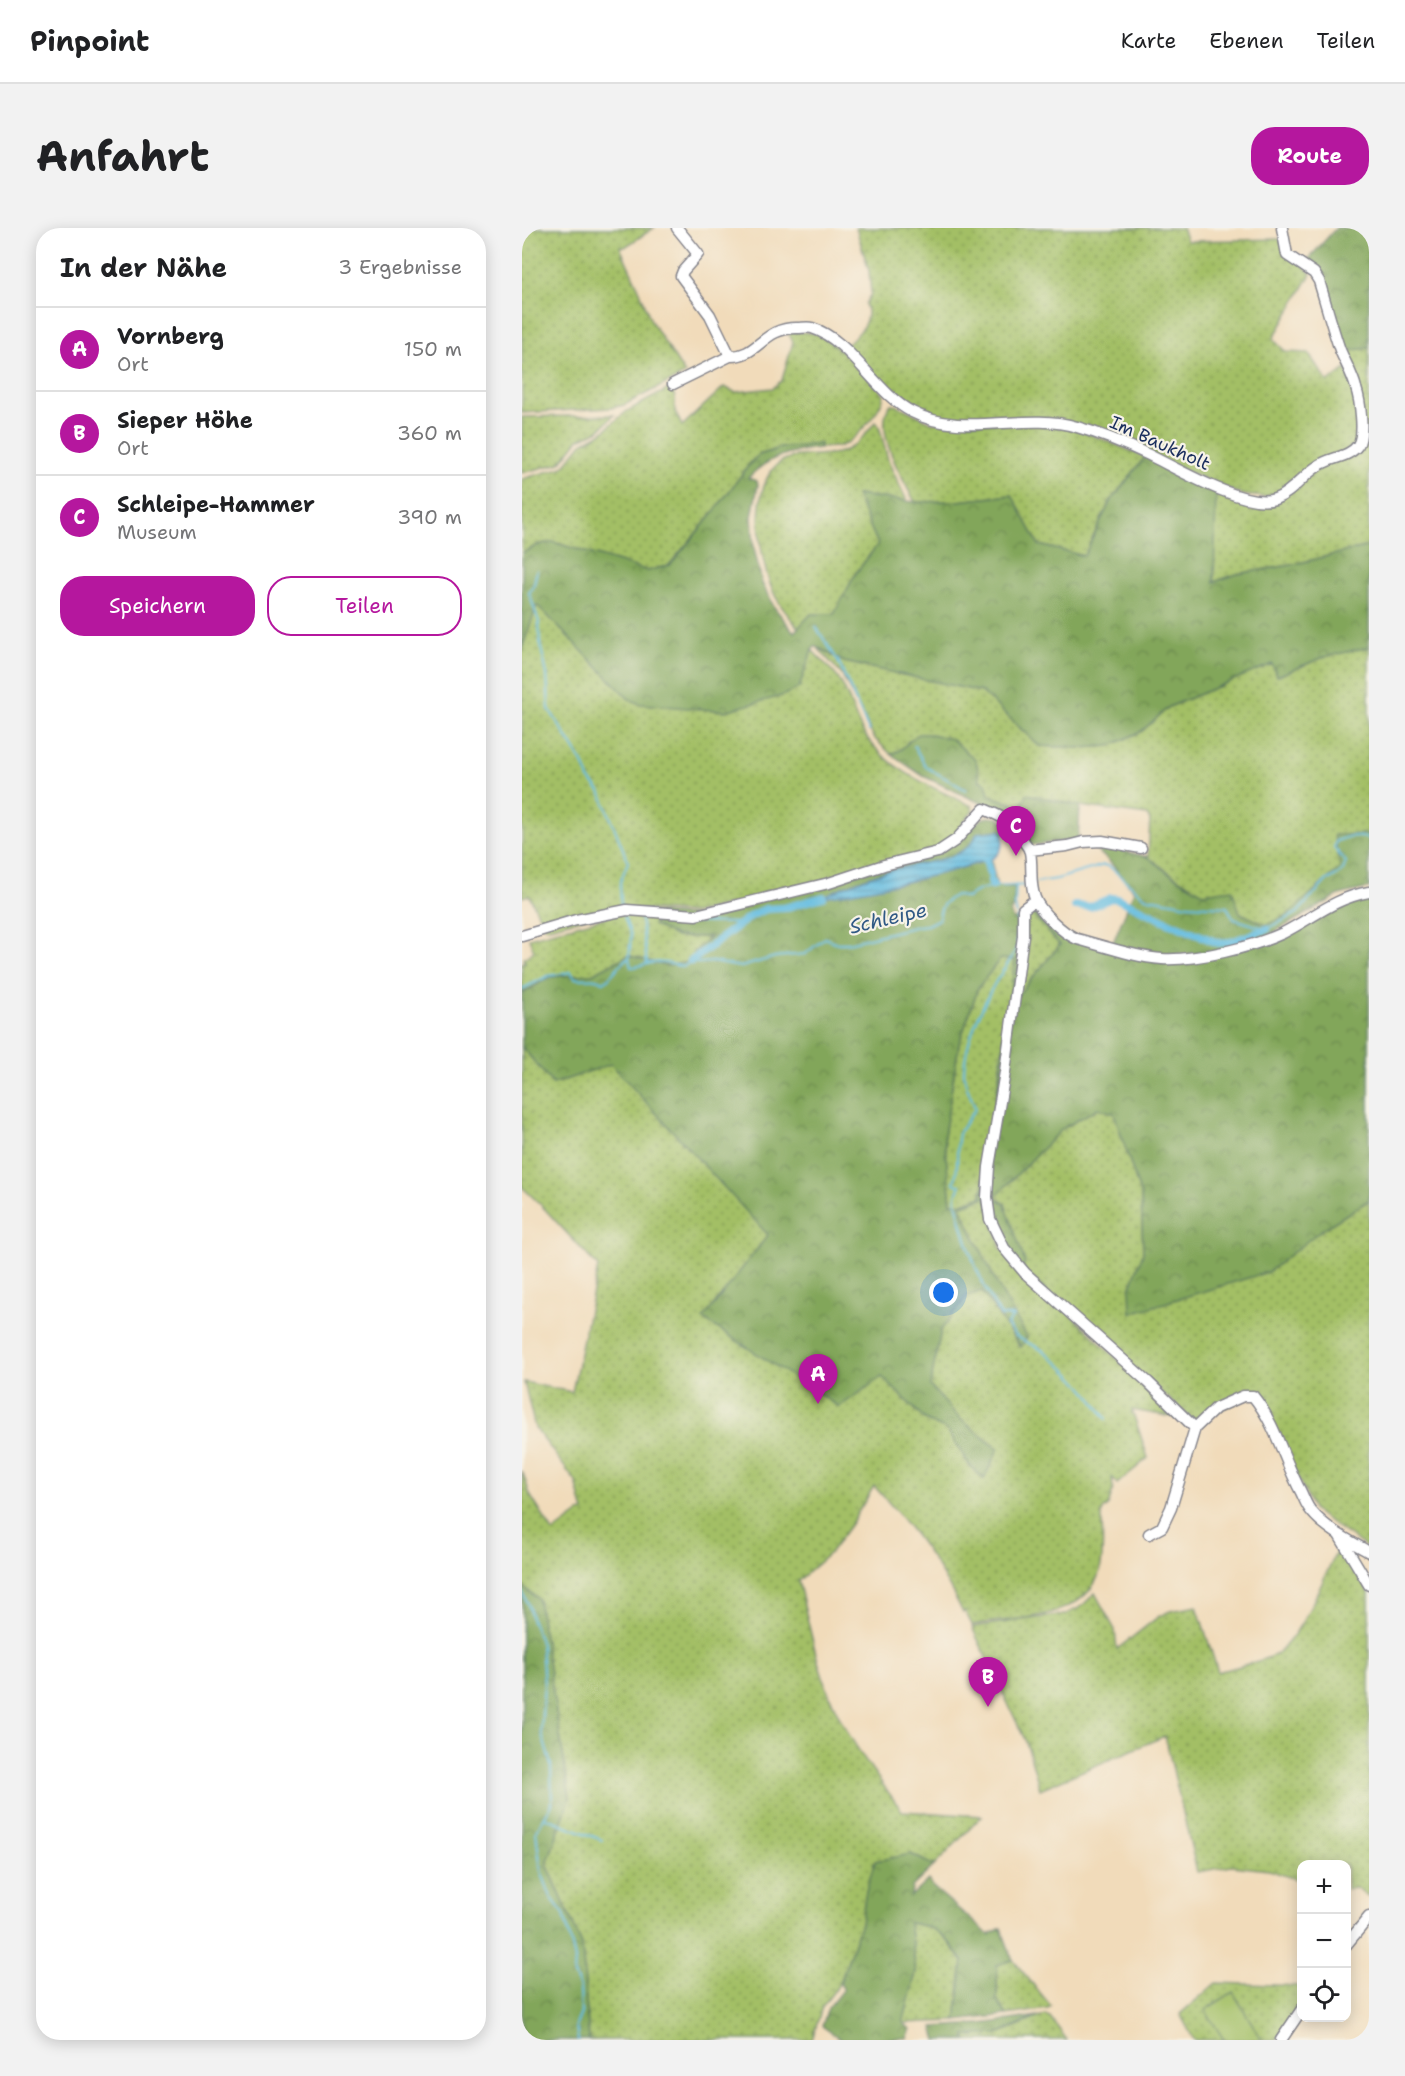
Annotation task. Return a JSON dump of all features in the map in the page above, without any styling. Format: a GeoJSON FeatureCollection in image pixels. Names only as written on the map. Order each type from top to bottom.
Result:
{"type":"FeatureCollection","features":[{"type":"Feature","properties":{"kind":"street"},"geometry":{"type":"LineString","coordinates":[[677,228],[698,254],[681,276],[710,315],[730,356]]}},
{"type":"Feature","properties":{"kind":"street","name":"Im Baukholt"},"geometry":{"type":"LineString","coordinates":[[673,384],[730,356],[740,356],[755,348],[763,339],[779,329],[811,328],[833,339],[862,366],[890,398],[913,412],[946,423],[974,425],[1047,421],[1075,426],[1110,437],[1242,497],[1265,501],[1276,499],[1285,495],[1319,465],[1351,452],[1360,442],[1362,434],[1356,388],[1318,280],[1314,273],[1287,255],[1282,228]]}},
{"type":"Feature","properties":{"kind":"street"},"geometry":{"type":"LineString","coordinates":[[522,936],[576,920],[627,910],[696,915],[829,883],[884,865],[938,852],[956,840],[984,809],[1004,817],[1014,825],[1029,850],[1035,900],[1066,934],[1077,939],[1162,959],[1213,954],[1273,937],[1340,899],[1369,892]]}},
{"type":"Feature","properties":{"kind":"street"},"geometry":{"type":"LineString","coordinates":[[1029,850],[1083,842],[1102,842],[1141,848]]}},
{"type":"Feature","properties":{"kind":"street"},"geometry":{"type":"LineString","coordinates":[[1035,900],[1023,909],[1023,936],[1005,1072],[989,1167],[987,1197],[990,1219],[1004,1248],[1025,1273],[1148,1382],[1195,1428]]}},
{"type":"Feature","properties":{"kind":"street"},"geometry":{"type":"LineString","coordinates":[[1149,1534],[1162,1527],[1171,1508],[1195,1428],[1216,1408],[1242,1395],[1253,1396],[1261,1406],[1289,1470],[1312,1512],[1339,1534],[1369,1552]]}},
{"type":"Feature","properties":{"kind":"street"},"geometry":{"type":"LineString","coordinates":[[1339,1534],[1369,1585]]}},
{"type":"Feature","properties":{"kind":"street"},"geometry":{"type":"LineString","coordinates":[[1351,1941],[1369,1917]]}},
{"type":"Feature","properties":{"kind":"street"},"geometry":{"type":"LineString","coordinates":[[1281,2040],[1297,2016]]}},
{"type":"Feature","properties":{"kind":"green space"},"geometry":{"type":"Polygon","coordinates":[[[522,228],[654,228],[625,247],[620,247],[651,321],[685,374],[624,405],[611,408],[522,413],[522,228]]]}},
{"type":"Feature","properties":{"kind":"green space"},"geometry":{"type":"Polygon","coordinates":[[[856,228],[1182,228],[1187,241],[1280,239],[1311,274],[1273,339],[1286,352],[1308,353],[1328,382],[1346,369],[1353,389],[1360,433],[1354,445],[1288,489],[1265,497],[1243,495],[1069,422],[953,421],[918,411],[898,399],[840,343],[848,344],[863,326],[867,316],[865,304],[871,294],[869,271],[856,228]]]}},
{"type":"Feature","properties":{"kind":"green space"},"geometry":{"type":"Polygon","coordinates":[[[1336,228],[1369,228],[1369,348],[1345,351],[1321,276],[1305,263],[1336,228]]]}},
{"type":"Feature","properties":{"kind":"green space"},"geometry":{"type":"Polygon","coordinates":[[[788,332],[812,333],[830,342],[884,394],[874,415],[849,441],[837,447],[820,448],[819,444],[780,448],[759,455],[669,565],[648,571],[553,542],[540,544],[522,553],[522,479],[563,467],[582,443],[601,433],[627,411],[672,387],[675,411],[682,426],[724,387],[735,392],[773,388],[782,380],[793,342],[788,332]]]}},
{"type":"Feature","properties":{"kind":"green space"},"geometry":{"type":"Polygon","coordinates":[[[1369,348],[1369,546],[1291,565],[1237,574],[1214,582],[1214,493],[1266,504],[1364,442],[1345,351],[1369,348]]]}},
{"type":"Feature","properties":{"kind":"green space"},"geometry":{"type":"Polygon","coordinates":[[[891,404],[931,422],[1045,424],[1077,429],[1145,457],[1110,502],[1084,556],[1039,545],[1011,495],[958,501],[915,502],[897,467],[887,439],[886,414],[891,404]]]}},
{"type":"Feature","properties":{"kind":"green space"},"geometry":{"type":"Polygon","coordinates":[[[614,415],[599,430],[579,439],[560,463],[522,473],[522,417],[614,415]]]}},
{"type":"Feature","properties":{"kind":"green space"},"geometry":{"type":"Polygon","coordinates":[[[875,422],[879,426],[889,463],[907,501],[856,495],[878,544],[856,573],[834,614],[811,614],[799,629],[777,598],[767,574],[759,520],[764,485],[771,471],[782,461],[796,456],[834,454],[846,450],[860,440],[875,422]]]}},
{"type":"Feature","properties":{"kind":"green space"},"geometry":{"type":"Polygon","coordinates":[[[820,444],[820,448],[790,453],[772,460],[748,478],[757,481],[758,485],[752,517],[754,548],[762,583],[774,607],[794,632],[811,614],[834,614],[856,573],[878,544],[856,495],[915,502],[958,501],[1012,495],[1039,545],[1084,556],[1110,502],[1145,457],[1216,490],[1214,582],[1237,574],[1291,565],[1369,546],[1369,647],[1324,657],[1277,676],[1272,664],[1169,707],[1142,731],[1110,746],[1080,748],[1039,746],[982,692],[844,662],[816,646],[812,650],[799,688],[782,696],[725,711],[640,704],[629,699],[537,605],[522,649],[522,553],[540,544],[553,542],[648,571],[670,565],[751,462],[759,455],[780,448],[820,444]]]}},
{"type":"Feature","properties":{"kind":"green space"},"geometry":{"type":"Polygon","coordinates":[[[537,604],[629,699],[799,688],[812,650],[840,681],[861,729],[875,748],[900,769],[972,806],[973,811],[962,823],[964,828],[937,850],[828,880],[695,913],[627,908],[545,928],[529,895],[522,897],[522,649],[537,604]]]}},
{"type":"Feature","properties":{"kind":"green space"},"geometry":{"type":"Polygon","coordinates":[[[816,646],[844,662],[982,692],[1039,746],[1080,748],[1110,746],[1142,731],[1169,707],[1272,663],[1278,676],[1324,657],[1369,647],[1369,834],[1335,836],[1341,868],[1286,916],[1266,925],[1205,894],[1148,857],[1150,820],[1147,815],[1080,806],[1027,794],[1022,807],[988,795],[986,783],[980,781],[976,761],[908,741],[904,748],[891,754],[874,738],[842,675],[816,646]]]}},
{"type":"Feature","properties":{"kind":"green space"},"geometry":{"type":"Polygon","coordinates":[[[918,734],[931,734],[952,739],[976,761],[980,781],[986,783],[989,795],[1021,807],[1027,794],[1080,806],[1078,840],[1031,845],[1004,814],[923,776],[891,754],[918,734]]]}},
{"type":"Feature","properties":{"kind":"green space"},"geometry":{"type":"Polygon","coordinates":[[[998,818],[1012,828],[1004,834],[1002,831],[975,839],[950,857],[877,874],[825,896],[903,883],[991,860],[997,886],[1015,887],[1014,906],[1010,912],[1013,920],[1017,918],[1021,922],[1017,996],[1060,945],[1031,913],[1035,909],[1063,935],[1161,962],[1267,942],[1348,900],[1369,895],[1369,1200],[1320,1231],[1268,1272],[1131,1313],[1130,1289],[1143,1253],[1141,1196],[1114,1113],[1098,1108],[1062,1129],[995,1197],[1005,1204],[1025,1262],[1022,1269],[1004,1248],[986,1197],[960,1206],[997,1284],[1027,1337],[1021,1347],[982,1291],[966,1297],[941,1330],[930,1386],[959,1418],[998,1449],[984,1479],[970,1466],[947,1430],[927,1421],[882,1377],[839,1407],[703,1319],[768,1235],[611,1064],[553,1084],[522,1047],[522,994],[549,977],[592,974],[628,955],[667,966],[699,960],[693,953],[710,937],[677,937],[653,925],[661,913],[697,916],[938,853],[982,819],[998,818]],[[1000,959],[978,988],[959,1044],[944,1136],[951,1203],[962,1203],[982,1196],[1015,960],[1000,959]]]}},
{"type":"Feature","properties":{"kind":"green space"},"geometry":{"type":"Polygon","coordinates":[[[1369,834],[1369,888],[1339,895],[1262,939],[1211,952],[1161,956],[1112,945],[1134,891],[1109,861],[1091,846],[1108,847],[1148,857],[1167,872],[1203,893],[1232,889],[1240,913],[1266,925],[1286,916],[1340,868],[1334,835],[1369,834]]]}},
{"type":"Feature","properties":{"kind":"green space"},"geometry":{"type":"Polygon","coordinates":[[[628,911],[661,913],[653,925],[677,937],[710,937],[700,960],[667,966],[628,956],[592,974],[549,977],[522,993],[522,963],[525,962],[524,958],[534,951],[529,938],[628,911]]]}},
{"type":"Feature","properties":{"kind":"green space"},"geometry":{"type":"Polygon","coordinates":[[[1031,913],[1060,945],[1017,996],[1026,920],[1031,913]]]}},
{"type":"Feature","properties":{"kind":"green space"},"geometry":{"type":"Polygon","coordinates":[[[1000,959],[1015,960],[982,1197],[962,1203],[951,1203],[944,1136],[959,1044],[978,988],[1000,959]]]}},
{"type":"Feature","properties":{"kind":"green space"},"geometry":{"type":"Polygon","coordinates":[[[522,1047],[553,1084],[611,1063],[769,1235],[704,1319],[882,1376],[927,1421],[947,1430],[970,1466],[984,1479],[998,1449],[959,1418],[929,1387],[941,1330],[966,1297],[981,1290],[1020,1347],[1027,1338],[997,1284],[960,1205],[986,1197],[1001,1249],[1180,1418],[1132,1410],[1148,1458],[1117,1484],[1112,1477],[1113,1490],[1108,1506],[1102,1513],[1101,1565],[1094,1584],[1083,1597],[1067,1607],[1029,1618],[972,1625],[923,1546],[874,1486],[830,1553],[798,1581],[819,1666],[838,1714],[852,1740],[902,1811],[982,1816],[934,1866],[911,1854],[866,1891],[861,1923],[840,1983],[822,2007],[812,2040],[589,2040],[582,1945],[547,1864],[570,1798],[538,1599],[522,1586],[522,1470],[530,1495],[553,1532],[579,1513],[584,1512],[576,1482],[535,1428],[524,1382],[572,1392],[598,1267],[522,1187],[522,1047]]]}},
{"type":"Feature","properties":{"kind":"green space"},"geometry":{"type":"Polygon","coordinates":[[[1098,1108],[1114,1112],[1141,1196],[1143,1253],[1130,1289],[1320,1231],[1369,1200],[1369,1549],[1314,1511],[1257,1394],[1192,1419],[1022,1269],[1005,1204],[994,1197],[1062,1129],[1098,1108]]]}},
{"type":"Feature","properties":{"kind":"green space"},"geometry":{"type":"Polygon","coordinates":[[[1337,1550],[1341,1550],[1369,1592],[1369,1897],[1357,1888],[1351,1889],[1351,1860],[1297,1860],[1297,1880],[1269,1870],[1232,1866],[1197,1872],[1165,1736],[1040,1789],[1026,1742],[972,1627],[1066,1614],[1081,1607],[1095,1593],[1115,1630],[1117,1649],[1158,1617],[1170,1611],[1197,1606],[1218,1672],[1257,1662],[1276,1654],[1295,1634],[1337,1550]]]}},
{"type":"Feature","properties":{"kind":"green space"},"geometry":{"type":"Polygon","coordinates":[[[522,1586],[538,1599],[570,1798],[547,1864],[582,1945],[589,2040],[522,2040],[522,1586]]]}},
{"type":"Feature","properties":{"kind":"green space"},"geometry":{"type":"Polygon","coordinates":[[[911,1854],[934,1866],[912,1887],[911,1896],[928,1880],[934,1888],[989,1935],[1001,1928],[1013,1960],[997,1965],[997,2001],[1007,2015],[956,2021],[963,1961],[942,1934],[928,1927],[909,1923],[916,1972],[903,2023],[911,2029],[907,2038],[842,2040],[822,2026],[828,2008],[843,1989],[840,1983],[861,1923],[866,1891],[875,1861],[911,1854]]]}},
{"type":"Feature","properties":{"kind":"green space"},"geometry":{"type":"Polygon","coordinates":[[[909,1923],[928,1927],[941,1935],[963,1962],[956,2021],[903,2023],[916,1972],[909,1923]]]}},
{"type":"Feature","properties":{"kind":"green space"},"geometry":{"type":"Polygon","coordinates":[[[1013,1960],[1051,2006],[1048,2009],[1007,2015],[997,2001],[997,1964],[1013,1960]]]}},
{"type":"Feature","properties":{"kind":"green space"},"geometry":{"type":"Polygon","coordinates":[[[1216,1983],[1297,1986],[1297,2008],[1277,2040],[1194,2040],[1180,2014],[1216,1983]]]}},
{"type":"Feature","properties":{"kind":"green space"},"geometry":{"type":"Polygon","coordinates":[[[1233,1992],[1262,2040],[1224,2040],[1205,2010],[1233,1992]]]}},
{"type":"Feature","properties":{"kind":"green space"},"geometry":{"type":"Polygon","coordinates":[[[1045,2015],[1050,2017],[1067,2040],[966,2040],[965,2036],[998,2034],[1045,2015]]]}},
{"type":"Feature","properties":{"kind":"green space"},"geometry":{"type":"Polygon","coordinates":[[[1038,2016],[998,2034],[966,2036],[966,2040],[937,2040],[933,2027],[981,2024],[1038,2016]]]}},
{"type":"Feature","properties":{"kind":"water"},"geometry":{"type":"Polygon","coordinates":[[[1002,831],[1003,842],[993,858],[909,881],[823,897],[874,875],[953,856],[972,843],[977,833],[1002,831]]]}},
{"type":"Feature","properties":{"kind":"waterway"},"geometry":{"type":"LineString","coordinates":[[537,570],[529,593],[539,622],[540,644],[547,674],[549,709],[583,763],[589,779],[600,791],[628,862],[620,882],[621,907]]}},
{"type":"Feature","properties":{"kind":"waterway"},"geometry":{"type":"LineString","coordinates":[[816,627],[838,661],[869,731]]}},
{"type":"Feature","properties":{"kind":"waterway"},"geometry":{"type":"LineString","coordinates":[[914,746],[926,767],[966,790]]}},
{"type":"Feature","properties":{"kind":"waterway","name":"Schleipe"},"geometry":{"type":"LineString","coordinates":[[1036,882],[1057,879],[1104,865],[1110,867],[1143,896],[1189,905],[1227,907],[1234,919],[1267,929],[1297,913],[1327,880],[1343,870],[1346,862],[1334,848],[1336,841],[1351,836],[1369,838]]}},
{"type":"Feature","properties":{"kind":"waterway"},"geometry":{"type":"LineString","coordinates":[[986,860],[990,874]]}},
{"type":"Feature","properties":{"kind":"waterway","name":"Schleipe"},"geometry":{"type":"LineString","coordinates":[[991,881],[993,886]]}},
{"type":"Feature","properties":{"kind":"waterway"},"geometry":{"type":"LineString","coordinates":[[1016,885],[1015,905],[1018,921]]}},
{"type":"Feature","properties":{"kind":"waterway","name":"Schleipe"},"geometry":{"type":"LineString","coordinates":[[522,989],[548,976],[571,972],[575,978],[604,982],[626,959],[629,959],[631,967],[656,962],[683,967],[691,961],[741,967],[775,957],[805,954],[825,938],[837,943],[848,943],[927,925],[939,919],[944,904],[955,895],[967,898],[988,887],[1028,885]]}},
{"type":"Feature","properties":{"kind":"waterway"},"geometry":{"type":"LineString","coordinates":[[691,961],[752,915],[766,909],[784,908],[823,897]]}},
{"type":"Feature","properties":{"kind":"waterway"},"geometry":{"type":"LineString","coordinates":[[1075,906],[1090,907],[1111,898],[1118,899],[1218,943],[1231,942],[1267,929]]}},
{"type":"Feature","properties":{"kind":"waterway"},"geometry":{"type":"LineString","coordinates":[[624,917],[631,935],[629,959]]}},
{"type":"Feature","properties":{"kind":"waterway"},"geometry":{"type":"LineString","coordinates":[[641,919],[647,963]]}},
{"type":"Feature","properties":{"kind":"waterway"},"geometry":{"type":"LineString","coordinates":[[672,922],[740,923]]}},
{"type":"Feature","properties":{"kind":"waterway"},"geometry":{"type":"LineString","coordinates":[[1017,942],[1018,926]]}},
{"type":"Feature","properties":{"kind":"waterway"},"geometry":{"type":"LineString","coordinates":[[1017,947],[985,1003],[974,1027],[967,1052],[964,1074],[975,1109],[959,1134],[954,1182],[960,1185],[956,1201],[968,1246],[979,1275],[1001,1316],[1013,1316],[1007,1325],[1021,1340],[1043,1351],[1065,1369],[1106,1419]]}},
{"type":"Feature","properties":{"kind":"waterway"},"geometry":{"type":"LineString","coordinates":[[522,1592],[541,1644],[544,1684],[541,1731],[551,1765],[552,1804],[536,1831],[537,1840],[541,1871],[551,1897],[564,1914],[575,1959],[574,1975],[580,1987],[581,2013],[576,2025],[578,2040]]}},
{"type":"Feature","properties":{"kind":"waterway"},"geometry":{"type":"LineString","coordinates":[[544,1817],[602,1840]]}},
{"type":"Feature","properties":{"kind":"place","name":"Schleipe-Hammer"},"geometry":{"type":"Point","coordinates":[1016,856]}},
{"type":"Feature","properties":{"kind":"place","name":"Vornberg"},"geometry":{"type":"Point","coordinates":[818,1404]}},
{"type":"Feature","properties":{"kind":"place","name":"Sieper Höhe"},"geometry":{"type":"Point","coordinates":[988,1707]}}]}
